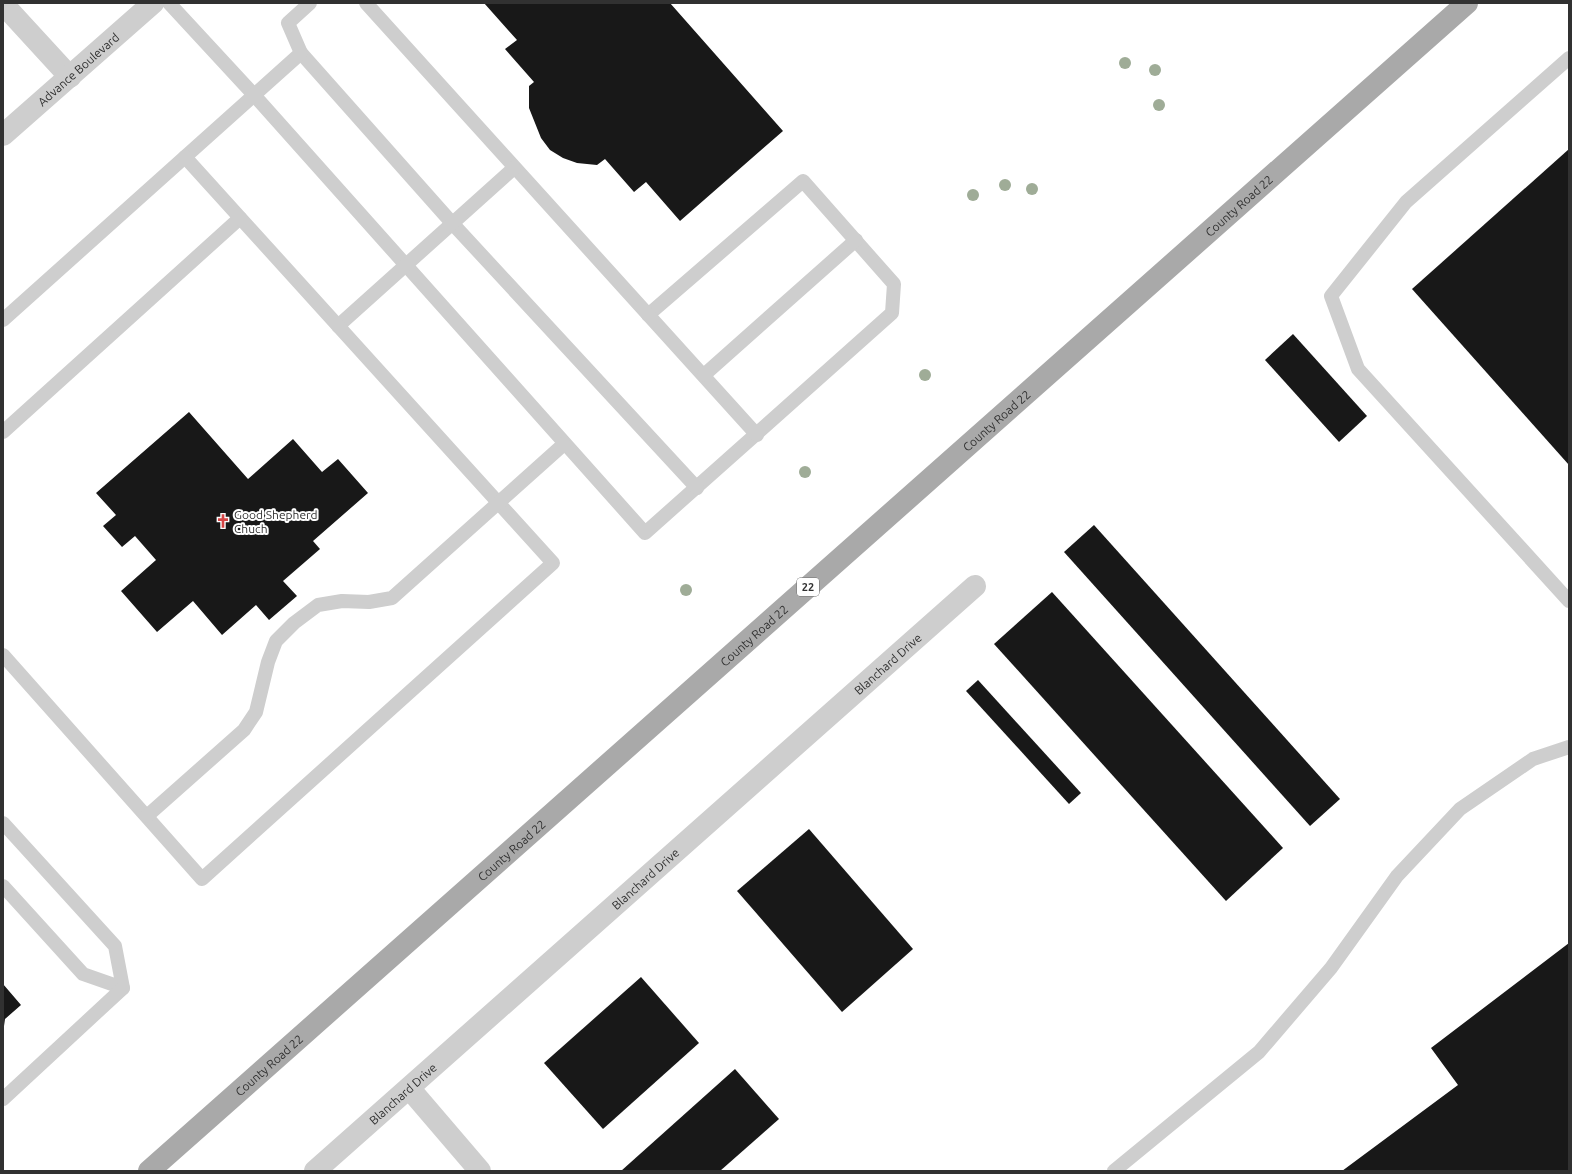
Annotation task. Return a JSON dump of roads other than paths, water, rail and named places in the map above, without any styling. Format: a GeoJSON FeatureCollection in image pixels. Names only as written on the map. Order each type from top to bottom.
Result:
{"type":"FeatureCollection","features":[{"type":"Feature","properties":{"kind":"main road","name":"County Road 22"},"geometry":{"type":"LineString","coordinates":[[149,1171],[1467,3]]}},
{"type":"Feature","properties":{"kind":"street","name":"Advance Boulevard"},"geometry":{"type":"LineString","coordinates":[[3,135],[153,3]]}},
{"type":"Feature","properties":{"kind":"street"},"geometry":{"type":"LineString","coordinates":[[3,4],[70,77]]}},
{"type":"Feature","properties":{"kind":"street","name":"Blanchard Drive"},"geometry":{"type":"LineString","coordinates":[[315,1171],[975,586]]}},
{"type":"Feature","properties":{"kind":"street"},"geometry":{"type":"LineString","coordinates":[[409,1088],[480,1171]]}},
{"type":"Feature","properties":{"kind":"lane"},"geometry":{"type":"LineString","coordinates":[[169,3],[254,95],[645,533],[757,435],[892,313],[894,284],[803,181],[648,315]]}},
{"type":"Feature","properties":{"kind":"lane"},"geometry":{"type":"LineString","coordinates":[[310,3],[288,23],[301,53],[452,223],[697,488]]}},
{"type":"Feature","properties":{"kind":"lane"},"geometry":{"type":"LineString","coordinates":[[366,3],[757,435]]}},
{"type":"Feature","properties":{"kind":"lane"},"geometry":{"type":"LineString","coordinates":[[3,320],[301,53]]}},
{"type":"Feature","properties":{"kind":"lane"},"geometry":{"type":"LineString","coordinates":[[1569,58],[1406,202],[1331,296],[1358,369],[1569,602]]}},
{"type":"Feature","properties":{"kind":"lane"},"geometry":{"type":"LineString","coordinates":[[3,655],[202,879],[552,563],[186,157]]}},
{"type":"Feature","properties":{"kind":"lane"},"geometry":{"type":"LineString","coordinates":[[338,326],[514,168]]}},
{"type":"Feature","properties":{"kind":"lane"},"geometry":{"type":"LineString","coordinates":[[3,432],[240,218]]}},
{"type":"Feature","properties":{"kind":"lane"},"geometry":{"type":"LineString","coordinates":[[704,375],[856,240]]}},
{"type":"Feature","properties":{"kind":"lane"},"geometry":{"type":"LineString","coordinates":[[147,816],[244,730],[256,712],[268,662],[276,641],[294,622],[318,605],[342,601],[369,602],[392,598],[564,444]]}},
{"type":"Feature","properties":{"kind":"lane"},"geometry":{"type":"LineString","coordinates":[[1114,1171],[1259,1052],[1331,968],[1397,876],[1460,809],[1533,759],[1569,747]]}},
{"type":"Feature","properties":{"kind":"lane"},"geometry":{"type":"LineString","coordinates":[[3,823],[115,946],[123,988]]}},
{"type":"Feature","properties":{"kind":"lane"},"geometry":{"type":"LineString","coordinates":[[3,886],[83,974],[123,988]]}},
{"type":"Feature","properties":{"kind":"lane"},"geometry":{"type":"LineString","coordinates":[[3,1099],[123,988]]}},
{"type":"Feature","properties":{"kind":"place","name":"Good Shepherd Chuch"},"geometry":{"type":"Point","coordinates":[223,521]}}]}
